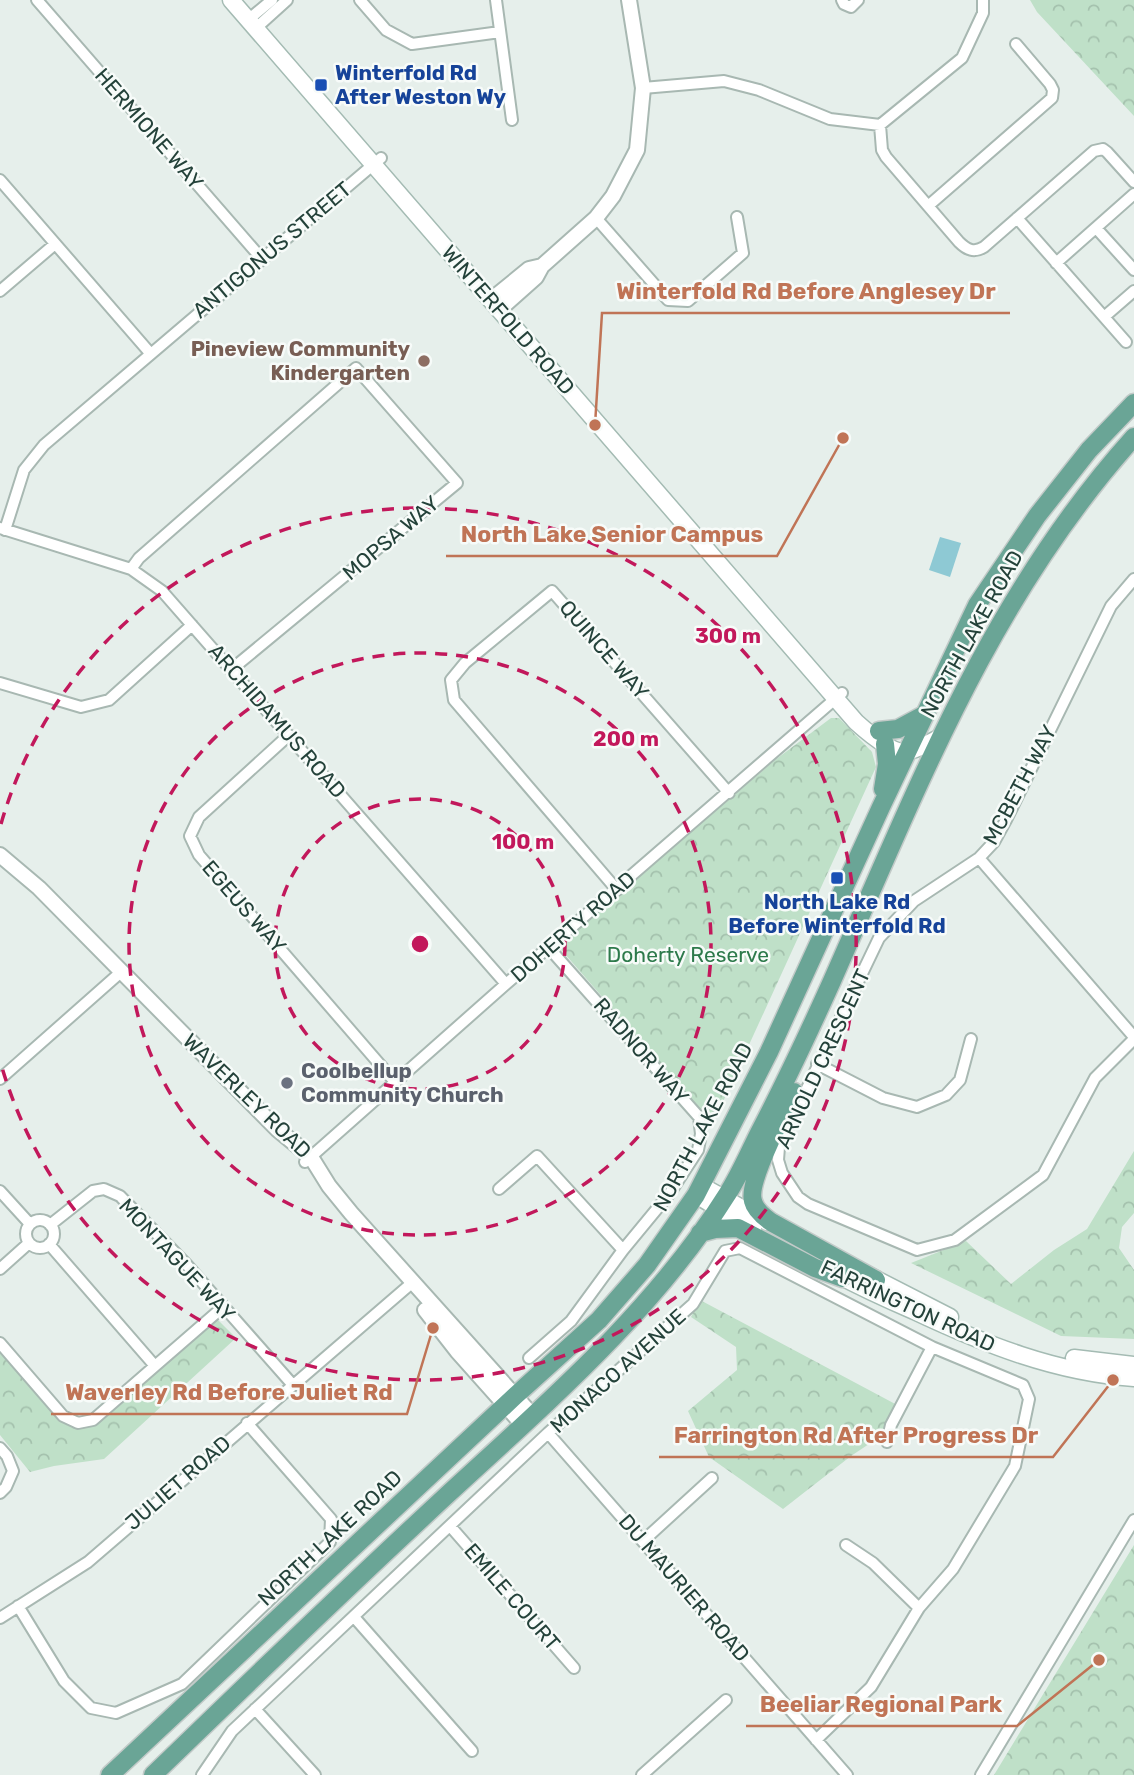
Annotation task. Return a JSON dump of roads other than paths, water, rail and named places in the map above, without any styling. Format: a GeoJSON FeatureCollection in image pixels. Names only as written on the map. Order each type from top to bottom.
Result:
{"type":"FeatureCollection","features":[{"type":"Feature","properties":{"kind":"main road","name":"WINTERFOLD ROAD"},"geometry":{"type":"LineString","coordinates":[[231,0],[255,21],[839,696],[882,737],[902,744],[922,779]]}},
{"type":"Feature","properties":{"kind":"main road","name":"WINTERFOLD ROAD"},"geometry":{"type":"LineString","coordinates":[[242,0],[255,21]]}},
{"type":"Feature","properties":{"kind":"main road","name":"NORTH LAKE ROAD"},"geometry":{"type":"LineString","coordinates":[[110,1775],[599,1320],[647,1265],[699,1191],[769,1052],[977,605],[1037,516],[1089,450],[1134,403]]}},
{"type":"Feature","properties":{"kind":"main road","name":"NORTH LAKE ROAD"},"geometry":{"type":"LineString","coordinates":[[153,1775],[295,1636],[528,1420],[651,1297],[701,1233],[720,1204],[798,1058],[966,683],[1057,532],[1134,437]]}},
{"type":"Feature","properties":{"kind":"main road"},"geometry":{"type":"LineString","coordinates":[[881,807],[887,764],[882,737],[924,715]]}},
{"type":"Feature","properties":{"kind":"main road"},"geometry":{"type":"LineString","coordinates":[[907,752],[941,737]]}},
{"type":"Feature","properties":{"kind":"main road"},"geometry":{"type":"LineString","coordinates":[[798,1058],[798,1082],[755,1179],[753,1203],[765,1218],[876,1279]]}},
{"type":"Feature","properties":{"kind":"main road","name":"FARRINGTON ROAD"},"geometry":{"type":"LineString","coordinates":[[699,1191],[843,1278],[978,1341],[1010,1353],[1093,1373],[1134,1378]]}},
{"type":"Feature","properties":{"kind":"main road","name":"FARRINGTON ROAD"},"geometry":{"type":"LineString","coordinates":[[720,1204],[999,1339],[1044,1353],[1091,1362],[1134,1365]]}},
{"type":"Feature","properties":{"kind":"main road"},"geometry":{"type":"LineString","coordinates":[[701,1233],[715,1228],[738,1228],[816,1268],[843,1278]]}},
{"type":"Feature","properties":{"kind":"street","name":"HERMIONE WAY"},"geometry":{"type":"LineString","coordinates":[[37,0],[262,258]]}},
{"type":"Feature","properties":{"kind":"street"},"geometry":{"type":"LineString","coordinates":[[255,21],[272,0]]}},
{"type":"Feature","properties":{"kind":"street"},"geometry":{"type":"LineString","coordinates":[[255,21],[287,0]]}},
{"type":"Feature","properties":{"kind":"street"},"geometry":{"type":"LineString","coordinates":[[360,0],[386,30],[412,44],[500,32]]}},
{"type":"Feature","properties":{"kind":"street"},"geometry":{"type":"LineString","coordinates":[[496,0],[512,120]]}},
{"type":"Feature","properties":{"kind":"street"},"geometry":{"type":"LineString","coordinates":[[498,302],[529,269],[542,266],[596,218],[613,196],[637,150],[643,88],[629,0]]}},
{"type":"Feature","properties":{"kind":"street"},"geometry":{"type":"LineString","coordinates":[[842,0],[851,7],[858,0]]}},
{"type":"Feature","properties":{"kind":"street"},"geometry":{"type":"LineString","coordinates":[[643,88],[724,81],[759,90],[830,119],[880,125],[962,58],[983,13],[983,0]]}},
{"type":"Feature","properties":{"kind":"street"},"geometry":{"type":"LineString","coordinates":[[928,206],[1052,98],[1053,90],[1050,84],[1016,44]]}},
{"type":"Feature","properties":{"kind":"street"},"geometry":{"type":"LineString","coordinates":[[880,125],[882,150],[886,157],[959,242],[970,251],[984,247],[1098,149],[1112,156],[1134,182]]}},
{"type":"Feature","properties":{"kind":"street","name":"ANTIGONUS STREET"},"geometry":{"type":"LineString","coordinates":[[3,529],[24,470],[44,445],[377,161]]}},
{"type":"Feature","properties":{"kind":"street"},"geometry":{"type":"LineString","coordinates":[[0,180],[150,353]]}},
{"type":"Feature","properties":{"kind":"street"},"geometry":{"type":"LineString","coordinates":[[1056,263],[1134,194]]}},
{"type":"Feature","properties":{"kind":"street"},"geometry":{"type":"LineString","coordinates":[[596,218],[668,300],[688,301],[743,253],[737,217]]}},
{"type":"Feature","properties":{"kind":"street"},"geometry":{"type":"LineString","coordinates":[[1017,218],[1126,342]]}},
{"type":"Feature","properties":{"kind":"street"},"geometry":{"type":"LineString","coordinates":[[1096,228],[1134,270]]}},
{"type":"Feature","properties":{"kind":"street"},"geometry":{"type":"LineString","coordinates":[[0,291],[55,244]]}},
{"type":"Feature","properties":{"kind":"street"},"geometry":{"type":"LineString","coordinates":[[1104,317],[1134,291]]}},
{"type":"Feature","properties":{"kind":"street","name":"MOPSA WAY"},"geometry":{"type":"LineString","coordinates":[[131,569],[139,558],[356,368],[457,483],[232,668]]}},
{"type":"Feature","properties":{"kind":"street","name":"ARCHIDAMUS ROAD"},"geometry":{"type":"LineString","coordinates":[[3,529],[131,569],[162,591],[506,984]]}},
{"type":"Feature","properties":{"kind":"street","name":"MCBETH WAY"},"geometry":{"type":"LineString","coordinates":[[1134,579],[1111,606],[1006,820],[994,842],[979,858],[1134,1038]]}},
{"type":"Feature","properties":{"kind":"street","name":"QUINCE WAY"},"geometry":{"type":"LineString","coordinates":[[617,890],[454,700],[451,680],[465,663],[552,591],[729,793]]}},
{"type":"Feature","properties":{"kind":"street"},"geometry":{"type":"LineString","coordinates":[[0,682],[81,707],[109,699],[192,625]]}},
{"type":"Feature","properties":{"kind":"street","name":"DOHERTY ROAD"},"geometry":{"type":"LineString","coordinates":[[308,1160],[506,984],[839,696]]}},
{"type":"Feature","properties":{"kind":"street","name":"EGEUS WAY"},"geometry":{"type":"LineString","coordinates":[[289,735],[199,817],[190,836],[199,855],[395,1083]]}},
{"type":"Feature","properties":{"kind":"street","name":"WAVERLEY ROAD"},"geometry":{"type":"LineString","coordinates":[[0,855],[38,888],[119,974]]}},
{"type":"Feature","properties":{"kind":"street","name":"ARNOLD CRESCENT"},"geometry":{"type":"LineString","coordinates":[[979,858],[911,904],[879,939],[779,1147],[778,1160],[788,1185],[798,1197],[917,1250],[956,1240],[1043,1175],[1095,1078],[1134,1038]]}},
{"type":"Feature","properties":{"kind":"street","name":"WAVERLEY ROAD"},"geometry":{"type":"LineString","coordinates":[[0,864],[119,974],[308,1160],[326,1195],[410,1285],[528,1420]]}},
{"type":"Feature","properties":{"kind":"street","name":"RADNOR WAY"},"geometry":{"type":"LineString","coordinates":[[529,1358],[571,1321],[623,1250],[670,1193],[698,1150],[701,1134],[699,1117],[549,948]]}},
{"type":"Feature","properties":{"kind":"street"},"geometry":{"type":"LineString","coordinates":[[0,1078],[119,974]]}},
{"type":"Feature","properties":{"kind":"street"},"geometry":{"type":"LineString","coordinates":[[817,1064],[883,1098],[917,1107],[946,1095],[960,1080],[971,1039]]}},
{"type":"Feature","properties":{"kind":"street"},"geometry":{"type":"LineString","coordinates":[[499,1189],[537,1156],[623,1250]]}},
{"type":"Feature","properties":{"kind":"street","name":"MONTAGUE WAY"},"geometry":{"type":"LineString","coordinates":[[50,1226],[93,1191],[104,1189],[112,1192],[132,1207],[187,1265],[292,1384]]}},
{"type":"Feature","properties":{"kind":"street"},"geometry":{"type":"LineString","coordinates":[[0,1191],[30,1224]]}},
{"type":"Feature","properties":{"kind":"street"},"geometry":{"type":"LineString","coordinates":[[40,1220],[50,1226],[53,1237],[49,1244],[39,1248],[29,1243],[26,1232],[30,1224],[40,1220]]}},
{"type":"Feature","properties":{"kind":"street"},"geometry":{"type":"LineString","coordinates":[[0,1269],[29,1243]]}},
{"type":"Feature","properties":{"kind":"street"},"geometry":{"type":"LineString","coordinates":[[49,1244],[155,1366]]}},
{"type":"Feature","properties":{"kind":"street","name":"MONACO AVENUE"},"geometry":{"type":"LineString","coordinates":[[202,1775],[232,1731],[548,1433],[693,1304],[724,1251],[740,1248],[932,1347],[1024,1385],[1029,1399],[1015,1466],[953,1569],[919,1608],[871,1687],[816,1740]]}},
{"type":"Feature","properties":{"kind":"street","name":"JULIET ROAD"},"geometry":{"type":"LineString","coordinates":[[0,1618],[88,1562],[410,1285]]}},
{"type":"Feature","properties":{"kind":"street"},"geometry":{"type":"LineString","coordinates":[[0,1343],[63,1416],[78,1423],[93,1420],[223,1307]]}},
{"type":"Feature","properties":{"kind":"street"},"geometry":{"type":"LineString","coordinates":[[887,1442],[891,1425],[932,1347]]}},
{"type":"Feature","properties":{"kind":"street"},"geometry":{"type":"LineString","coordinates":[[18,1606],[64,1681],[91,1708],[116,1713],[182,1684],[330,1542],[331,1519],[247,1423]]}},
{"type":"Feature","properties":{"kind":"street","name":"DU MAURIER ROAD"},"geometry":{"type":"LineString","coordinates":[[548,1433],[847,1775]]}},
{"type":"Feature","properties":{"kind":"street"},"geometry":{"type":"LineString","coordinates":[[0,1448],[7,1456],[13,1471],[6,1487],[0,1493]]}},
{"type":"Feature","properties":{"kind":"street"},"geometry":{"type":"LineString","coordinates":[[643,1541],[712,1478]]}},
{"type":"Feature","properties":{"kind":"street"},"geometry":{"type":"LineString","coordinates":[[981,1775],[1134,1520]]}},
{"type":"Feature","properties":{"kind":"street","name":"EMILE COURT"},"geometry":{"type":"LineString","coordinates":[[450,1526],[574,1668]]}},
{"type":"Feature","properties":{"kind":"street"},"geometry":{"type":"LineString","coordinates":[[846,1545],[873,1563],[919,1608]]}},
{"type":"Feature","properties":{"kind":"street"},"geometry":{"type":"LineString","coordinates":[[354,1617],[472,1751]]}},
{"type":"Feature","properties":{"kind":"street"},"geometry":{"type":"LineString","coordinates":[[642,1775],[726,1700]]}},
{"type":"Feature","properties":{"kind":"street"},"geometry":{"type":"LineString","coordinates":[[256,1709],[315,1775]]}},
{"type":"Feature","properties":{"kind":"water"},"geometry":{"type":"Polygon","coordinates":[[[940,537],[961,543],[950,577],[929,570],[940,537]]]}},
{"type":"Feature","properties":{"kind":"place","name":"Winterfold Rd After Weston Wy"},"geometry":{"type":"Point","coordinates":[321,85]}},
{"type":"Feature","properties":{"kind":"place","name":"Pineview Community Kindergarten"},"geometry":{"type":"Point","coordinates":[424,361]}},
{"type":"Feature","properties":{"kind":"place","name":"Winterfold Rd Before Anglesey Dr"},"geometry":{"type":"Point","coordinates":[595,425]}},
{"type":"Feature","properties":{"kind":"place","name":"North Lake Senior Campus"},"geometry":{"type":"Point","coordinates":[843,438]}},
{"type":"Feature","properties":{"kind":"place","name":"North Lake Rd Before Winterfold Rd"},"geometry":{"type":"Point","coordinates":[837,878]}},
{"type":"Feature","properties":{"kind":"place","name":"Coolbellup Community Church"},"geometry":{"type":"Point","coordinates":[287,1083]}},
{"type":"Feature","properties":{"kind":"place","name":"Waverley Rd Before Juliet Rd"},"geometry":{"type":"Point","coordinates":[433,1328]}},
{"type":"Feature","properties":{"kind":"place","name":"Farrington Rd After Progress Dr"},"geometry":{"type":"Point","coordinates":[1113,1380]}},
{"type":"Feature","properties":{"kind":"place","name":"Beeliar Regional Park"},"geometry":{"type":"Point","coordinates":[1099,1660]}},
{"type":"Feature","properties":{"kind":"park label","name":"Doherty Reserve"},"geometry":{"type":"Point","coordinates":[688,955]}}]}
